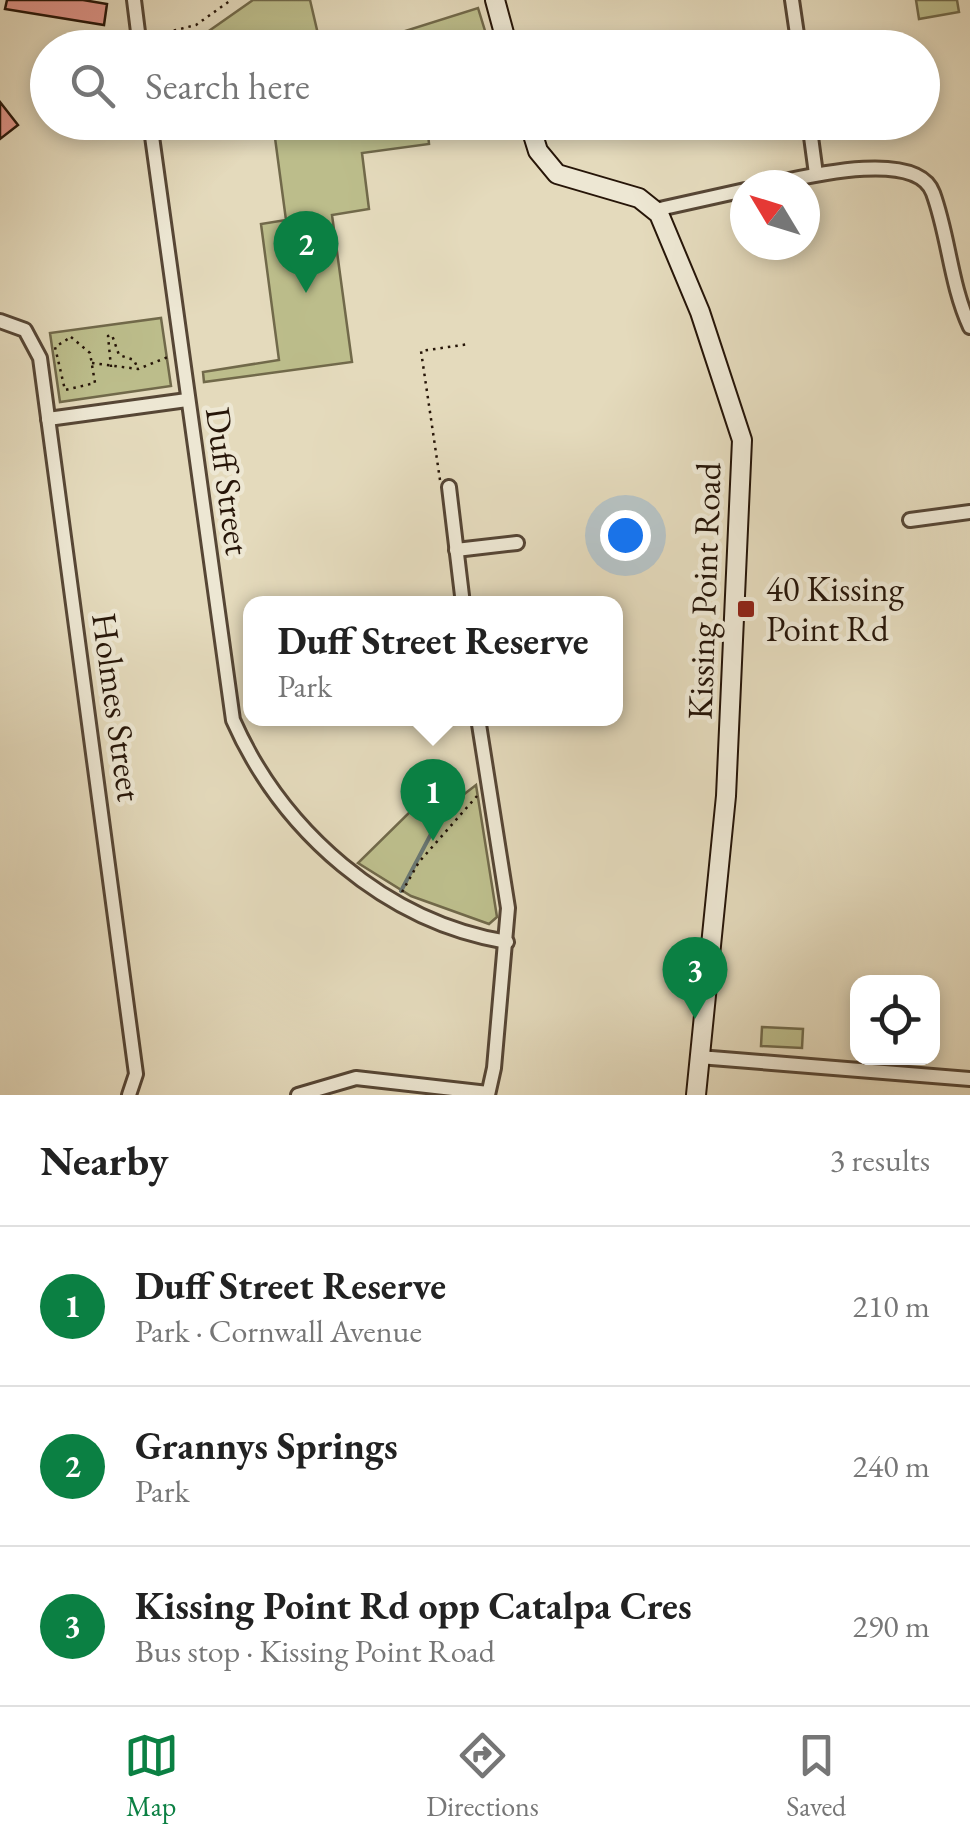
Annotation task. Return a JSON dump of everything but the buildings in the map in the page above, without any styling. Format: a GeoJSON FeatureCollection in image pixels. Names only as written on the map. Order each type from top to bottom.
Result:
{"type":"FeatureCollection","features":[{"type":"Feature","properties":{"kind":"main road"},"geometry":{"type":"LineString","coordinates":[[495,0],[503,30]]}},
{"type":"Feature","properties":{"kind":"main road"},"geometry":{"type":"LineString","coordinates":[[535,140],[538,151],[557,174],[640,198],[655,210]]}},
{"type":"Feature","properties":{"kind":"main road","name":"Kissing Point Road"},"geometry":{"type":"LineString","coordinates":[[655,210],[667,228],[700,312],[742,440],[726,796],[696,1095]]}},
{"type":"Feature","properties":{"kind":"street"},"geometry":{"type":"LineString","coordinates":[[134,0],[141,30]]}},
{"type":"Feature","properties":{"kind":"street"},"geometry":{"type":"LineString","coordinates":[[792,0],[796,30]]}},
{"type":"Feature","properties":{"kind":"street","name":"Duff Street"},"geometry":{"type":"LineString","coordinates":[[152,140],[226,698],[245,746],[298,823],[362,880],[431,922],[507,942]]}},
{"type":"Feature","properties":{"kind":"street"},"geometry":{"type":"LineString","coordinates":[[811,140],[815,170]]}},
{"type":"Feature","properties":{"kind":"street"},"geometry":{"type":"LineString","coordinates":[[820,174],[898,168],[919,173],[933,190],[957,298],[970,326]]}},
{"type":"Feature","properties":{"kind":"street"},"geometry":{"type":"LineString","coordinates":[[655,210],[730,193]]}},
{"type":"Feature","properties":{"kind":"street","name":"Holmes Street"},"geometry":{"type":"LineString","coordinates":[[0,320],[26,330],[40,358],[136,1074],[130,1095]]}},
{"type":"Feature","properties":{"kind":"street"},"geometry":{"type":"LineString","coordinates":[[48,419],[187,400]]}},
{"type":"Feature","properties":{"kind":"street"},"geometry":{"type":"LineString","coordinates":[[449,486],[462,596]]}},
{"type":"Feature","properties":{"kind":"street"},"geometry":{"type":"LineString","coordinates":[[910,520],[970,512]]}},
{"type":"Feature","properties":{"kind":"street"},"geometry":{"type":"LineString","coordinates":[[456,550],[517,543]]}},
{"type":"Feature","properties":{"kind":"street"},"geometry":{"type":"LineString","coordinates":[[298,1095],[356,1078],[488,1094],[507,942],[504,858],[480,726]]}},
{"type":"Feature","properties":{"kind":"street"},"geometry":{"type":"LineString","coordinates":[[699,1057],[970,1079]]}},
{"type":"Feature","properties":{"kind":"path"},"geometry":{"type":"LineString","coordinates":[[183,30],[231,0]]}},
{"type":"Feature","properties":{"kind":"path"},"geometry":{"type":"LineString","coordinates":[[111,367],[108,336],[120,332]]}},
{"type":"Feature","properties":{"kind":"path"},"geometry":{"type":"LineString","coordinates":[[112,335],[118,355],[134,360],[138,368]]}},
{"type":"Feature","properties":{"kind":"path"},"geometry":{"type":"LineString","coordinates":[[71,337],[90,353],[92,363],[95,384],[66,390],[55,347],[71,337]]}},
{"type":"Feature","properties":{"kind":"path"},"geometry":{"type":"LineString","coordinates":[[449,486],[441,484],[422,352],[469,344]]}},
{"type":"Feature","properties":{"kind":"path"},"geometry":{"type":"LineString","coordinates":[[92,363],[138,368],[168,358]]}},
{"type":"Feature","properties":{"kind":"path"},"geometry":{"type":"LineString","coordinates":[[124,368],[130,374]]}},
{"type":"Feature","properties":{"kind":"path"},"geometry":{"type":"LineString","coordinates":[[402,893],[442,832],[474,797],[492,789]]}},
{"type":"Feature","properties":{"kind":"green space"},"geometry":{"type":"Polygon","coordinates":[[[253,0],[310,0],[317,30],[210,30],[253,0]]]}},
{"type":"Feature","properties":{"kind":"green space"},"geometry":{"type":"Polygon","coordinates":[[[916,0],[957,0],[959,12],[919,19],[916,0]]]}},
{"type":"Feature","properties":{"kind":"green space"},"geometry":{"type":"Polygon","coordinates":[[[478,8],[485,30],[408,30],[478,8]]]}},
{"type":"Feature","properties":{"kind":"green space"},"geometry":{"type":"Polygon","coordinates":[[[275,140],[429,140],[429,144],[362,153],[369,209],[332,215],[352,362],[204,382],[203,372],[279,360],[261,224],[286,220],[275,140]]]}},
{"type":"Feature","properties":{"kind":"green space"},"geometry":{"type":"Polygon","coordinates":[[[161,318],[171,386],[60,402],[50,333],[161,318]]]}},
{"type":"Feature","properties":{"kind":"green space"},"geometry":{"type":"Polygon","coordinates":[[[476,785],[497,917],[489,924],[411,896],[358,863],[421,801],[432,819],[476,785]]]}},
{"type":"Feature","properties":{"kind":"green space"},"geometry":{"type":"Polygon","coordinates":[[[762,1027],[803,1029],[802,1048],[761,1046],[762,1027]]]}},
{"type":"Feature","properties":{"kind":"waterway"},"geometry":{"type":"LineString","coordinates":[[401,891],[441,815]]}},
{"type":"Feature","properties":{"kind":"place","name":"Grannys Springs"},"geometry":{"type":"Point","coordinates":[306,293]}},
{"type":"Feature","properties":{"kind":"place","name":"40 Kissing Point Rd"},"geometry":{"type":"Point","coordinates":[746,609]}},
{"type":"Feature","properties":{"kind":"place","name":"Duff Street Reserve"},"geometry":{"type":"Point","coordinates":[433,841]}},
{"type":"Feature","properties":{"kind":"place","name":"Kissing Point Rd opp Catalpa Cres"},"geometry":{"type":"Point","coordinates":[695,1019]}}]}
